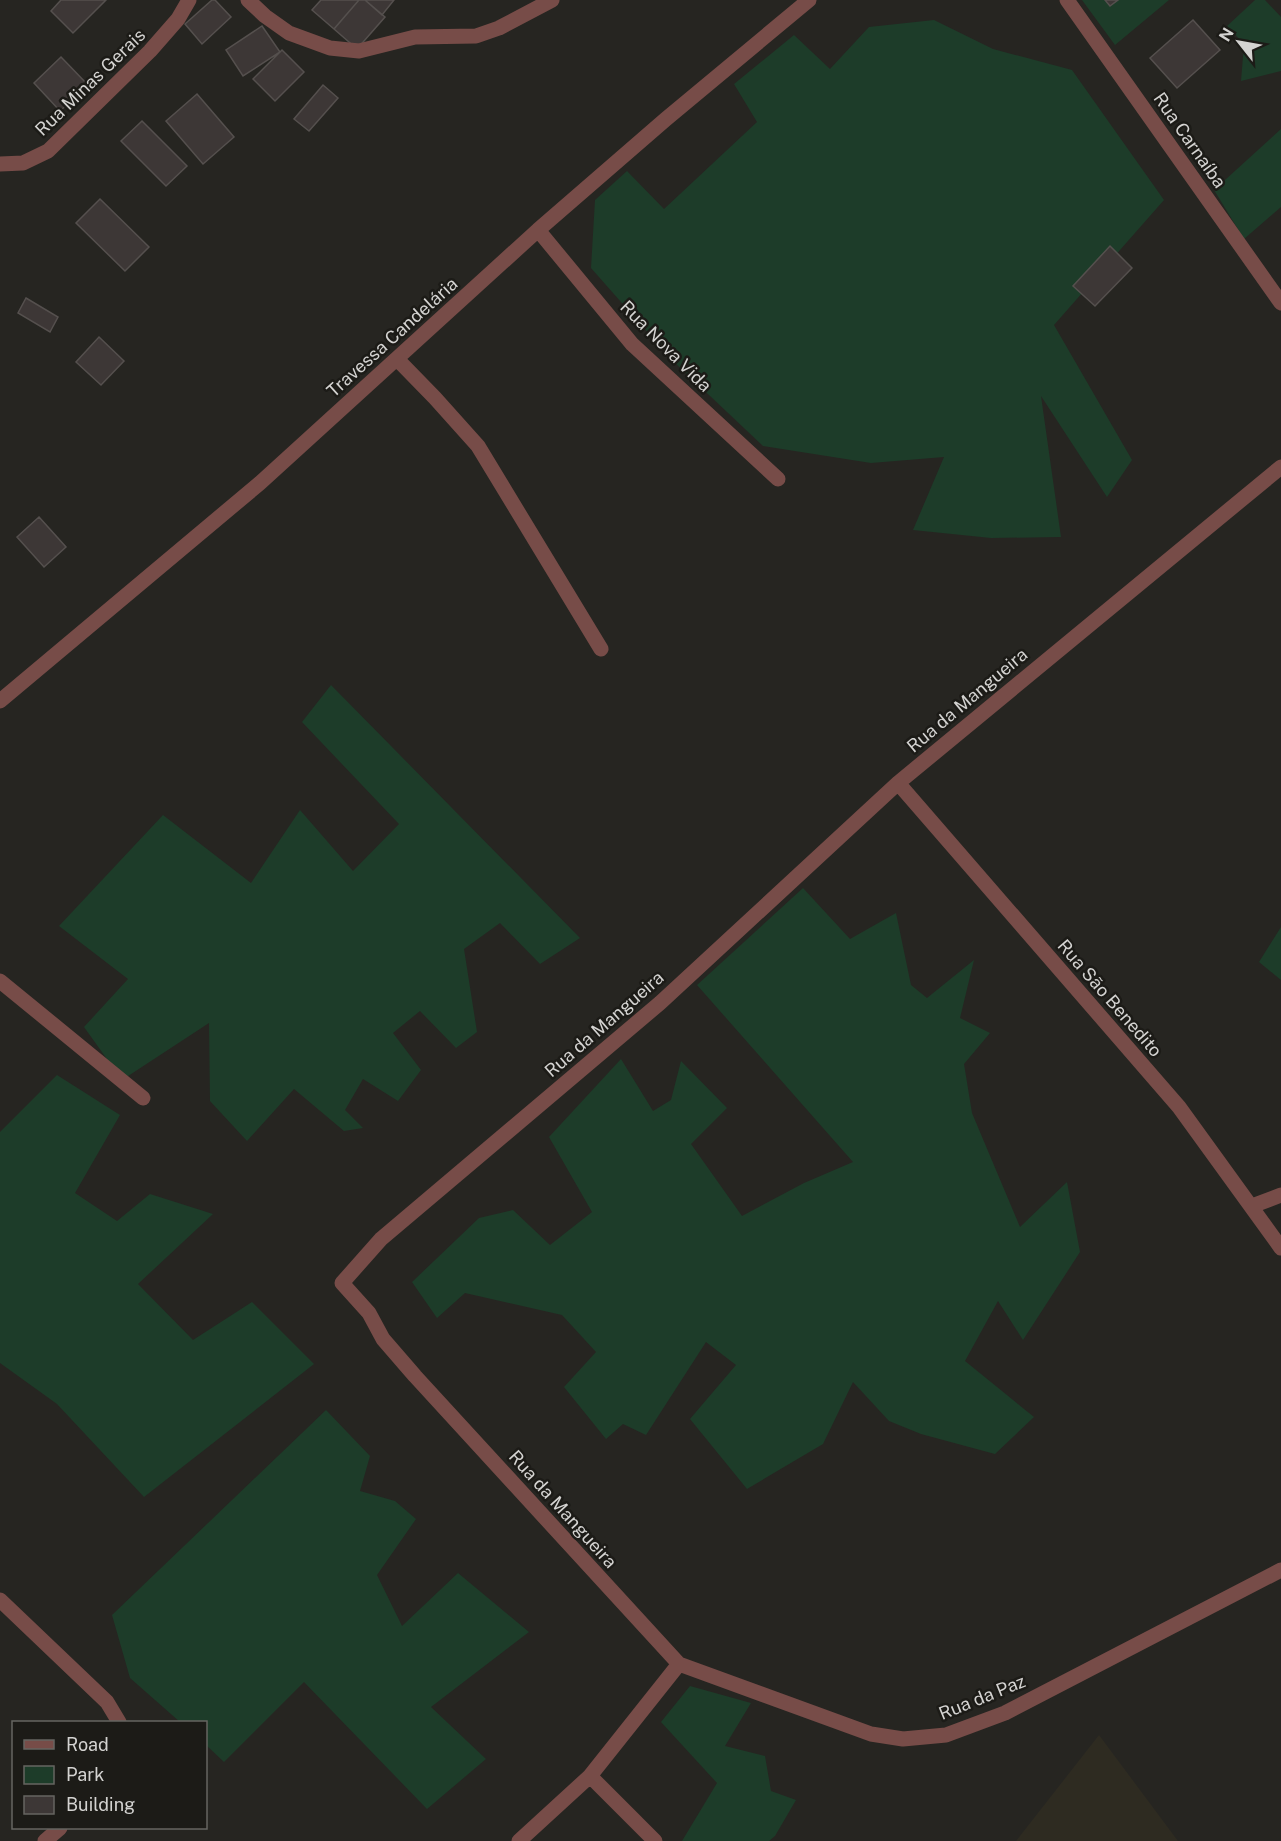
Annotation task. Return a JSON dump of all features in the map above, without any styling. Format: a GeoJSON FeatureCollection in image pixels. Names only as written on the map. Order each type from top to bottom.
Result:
{"type":"FeatureCollection","features":[{"type":"Feature","properties":{"kind":"street","name":"Rua Minas Gerais"},"geometry":{"type":"LineString","coordinates":[[0,164],[23,163],[48,151],[150,51],[178,19],[189,0]]}},
{"type":"Feature","properties":{"kind":"street"},"geometry":{"type":"LineString","coordinates":[[248,0],[265,16],[289,33],[330,48],[359,51],[415,37],[476,36],[499,28],[552,0]]}},
{"type":"Feature","properties":{"kind":"street","name":"Travessa Candelária"},"geometry":{"type":"LineString","coordinates":[[0,701],[260,483],[538,230],[808,0]]}},
{"type":"Feature","properties":{"kind":"street","name":"Rua Carnaíba"},"geometry":{"type":"LineString","coordinates":[[1067,0],[1281,303]]}},
{"type":"Feature","properties":{"kind":"street","name":"Rua Nova Vida"},"geometry":{"type":"LineString","coordinates":[[538,230],[632,344],[778,479]]}},
{"type":"Feature","properties":{"kind":"street"},"geometry":{"type":"LineString","coordinates":[[397,359],[478,446],[600,649]]}},
{"type":"Feature","properties":{"kind":"street","name":"Rua da Mangueira"},"geometry":{"type":"LineString","coordinates":[[679,1664],[415,1376],[383,1339],[369,1313],[342,1283],[381,1239],[660,1003],[898,783],[1281,467]]}},
{"type":"Feature","properties":{"kind":"street","name":"Rua São Benedito"},"geometry":{"type":"LineString","coordinates":[[898,783],[1179,1107],[1281,1248]]}},
{"type":"Feature","properties":{"kind":"street"},"geometry":{"type":"LineString","coordinates":[[0,981],[143,1098]]}},
{"type":"Feature","properties":{"kind":"street"},"geometry":{"type":"LineString","coordinates":[[1252,1206],[1281,1196]]}},
{"type":"Feature","properties":{"kind":"street","name":"Rua da Paz"},"geometry":{"type":"LineString","coordinates":[[679,1664],[871,1734],[903,1739],[946,1735],[1005,1713],[1281,1570]]}},
{"type":"Feature","properties":{"kind":"street"},"geometry":{"type":"LineString","coordinates":[[0,1600],[107,1702],[118,1721]]}},
{"type":"Feature","properties":{"kind":"street"},"geometry":{"type":"LineString","coordinates":[[519,1841],[590,1776],[679,1664]]}},
{"type":"Feature","properties":{"kind":"street"},"geometry":{"type":"LineString","coordinates":[[590,1776],[655,1841]]}},
{"type":"Feature","properties":{"kind":"street"},"geometry":{"type":"LineString","coordinates":[[45,1841],[58,1829]]}},
{"type":"Feature","properties":{"kind":"shaded area"},"geometry":{"type":"Polygon","coordinates":[[[1099,1735],[1178,1841],[1016,1841],[1099,1735]]]}},
{"type":"Feature","properties":{"kind":"green space"},"geometry":{"type":"Polygon","coordinates":[[[1082,0],[1169,0],[1115,45],[1082,0]]]}},
{"type":"Feature","properties":{"kind":"green space"},"geometry":{"type":"Polygon","coordinates":[[[1255,0],[1265,0],[1281,17],[1281,71],[1241,81],[1244,44],[1227,26],[1255,0]]]}},
{"type":"Feature","properties":{"kind":"green space"},"geometry":{"type":"Polygon","coordinates":[[[934,20],[993,49],[1072,70],[1164,200],[1054,325],[1132,460],[1107,497],[1041,396],[1061,537],[991,538],[913,530],[944,457],[871,463],[763,446],[673,361],[591,268],[595,200],[627,171],[664,209],[757,122],[734,84],[794,35],[830,69],[869,27],[934,20]]]}},
{"type":"Feature","properties":{"kind":"green space"},"geometry":{"type":"Polygon","coordinates":[[[1281,129],[1281,207],[1244,239],[1214,190],[1281,129]]]}},
{"type":"Feature","properties":{"kind":"green space"},"geometry":{"type":"Polygon","coordinates":[[[331,685],[580,938],[540,964],[500,923],[464,949],[477,1032],[456,1048],[420,1011],[393,1033],[421,1070],[398,1101],[363,1079],[345,1110],[363,1128],[344,1131],[294,1089],[247,1141],[210,1101],[209,1023],[122,1080],[84,1027],[128,979],[59,926],[163,815],[251,883],[300,810],[353,871],[399,824],[302,722],[331,685]]]}},
{"type":"Feature","properties":{"kind":"green space"},"geometry":{"type":"Polygon","coordinates":[[[803,888],[850,939],[896,913],[911,985],[927,998],[974,960],[960,1018],[990,1033],[964,1064],[972,1113],[1020,1227],[1067,1182],[1080,1252],[1023,1340],[998,1301],[965,1361],[1034,1417],[995,1454],[921,1434],[889,1421],[853,1382],[823,1444],[747,1489],[690,1419],[736,1365],[706,1342],[646,1435],[623,1424],[606,1439],[564,1387],[596,1352],[562,1315],[465,1293],[437,1318],[412,1282],[479,1218],[513,1210],[550,1245],[592,1212],[549,1137],[621,1059],[653,1111],[671,1100],[681,1061],[727,1108],[691,1144],[742,1216],[804,1183],[853,1162],[697,985],[803,888]]]}},
{"type":"Feature","properties":{"kind":"green space"},"geometry":{"type":"Polygon","coordinates":[[[1281,927],[1281,980],[1259,962],[1281,927]]]}},
{"type":"Feature","properties":{"kind":"green space"},"geometry":{"type":"Polygon","coordinates":[[[57,1075],[120,1115],[75,1193],[117,1221],[150,1194],[213,1214],[138,1284],[193,1340],[252,1302],[314,1364],[144,1497],[57,1404],[0,1363],[0,1132],[57,1075]]]}},
{"type":"Feature","properties":{"kind":"green space"},"geometry":{"type":"Polygon","coordinates":[[[326,1410],[370,1456],[360,1491],[395,1501],[416,1519],[377,1575],[402,1626],[458,1573],[529,1632],[431,1707],[486,1759],[427,1809],[304,1682],[224,1762],[207,1746],[207,1721],[179,1721],[130,1678],[112,1615],[326,1410]]]}},
{"type":"Feature","properties":{"kind":"green space"},"geometry":{"type":"Polygon","coordinates":[[[690,1686],[751,1703],[725,1746],[765,1756],[771,1791],[796,1800],[775,1836],[769,1841],[682,1841],[717,1783],[661,1722],[690,1686]]]}},
{"type":"Feature","properties":{"kind":"building"},"geometry":{"type":"Polygon","coordinates":[[[61,0],[106,0],[73,33],[51,11],[61,0]]]}},
{"type":"Feature","properties":{"kind":"building"},"geometry":{"type":"Polygon","coordinates":[[[212,0],[215,0],[231,17],[202,44],[185,24],[212,0]]]}},
{"type":"Feature","properties":{"kind":"building"},"geometry":{"type":"Polygon","coordinates":[[[321,0],[359,0],[334,29],[312,10],[321,0]]]}},
{"type":"Feature","properties":{"kind":"building"},"geometry":{"type":"Polygon","coordinates":[[[359,0],[365,0],[385,17],[357,49],[334,29],[359,0]]]}},
{"type":"Feature","properties":{"kind":"building"},"geometry":{"type":"Polygon","coordinates":[[[365,0],[394,0],[382,15],[365,0]]]}},
{"type":"Feature","properties":{"kind":"building"},"geometry":{"type":"Polygon","coordinates":[[[1105,0],[1118,0],[1110,6],[1105,0]]]}},
{"type":"Feature","properties":{"kind":"building"},"geometry":{"type":"Polygon","coordinates":[[[1193,20],[1220,50],[1177,88],[1150,58],[1193,20]]]}},
{"type":"Feature","properties":{"kind":"building"},"geometry":{"type":"Polygon","coordinates":[[[262,26],[280,52],[243,76],[226,50],[262,26]]]}},
{"type":"Feature","properties":{"kind":"building"},"geometry":{"type":"Polygon","coordinates":[[[282,50],[304,72],[275,101],[253,79],[282,50]]]}},
{"type":"Feature","properties":{"kind":"building"},"geometry":{"type":"Polygon","coordinates":[[[61,57],[88,85],[60,111],[34,83],[61,57]]]}},
{"type":"Feature","properties":{"kind":"building"},"geometry":{"type":"Polygon","coordinates":[[[323,85],[338,98],[309,131],[294,119],[323,85]]]}},
{"type":"Feature","properties":{"kind":"building"},"geometry":{"type":"Polygon","coordinates":[[[197,94],[234,137],[203,164],[166,121],[197,94]]]}},
{"type":"Feature","properties":{"kind":"building"},"geometry":{"type":"Polygon","coordinates":[[[142,121],[187,166],[166,186],[121,141],[142,121]]]}},
{"type":"Feature","properties":{"kind":"building"},"geometry":{"type":"Polygon","coordinates":[[[100,199],[149,247],[125,271],[76,223],[100,199]]]}},
{"type":"Feature","properties":{"kind":"building"},"geometry":{"type":"Polygon","coordinates":[[[1110,246],[1132,268],[1095,306],[1073,286],[1110,246]]]}},
{"type":"Feature","properties":{"kind":"building"},"geometry":{"type":"Polygon","coordinates":[[[26,298],[58,317],[50,332],[18,313],[26,298]]]}},
{"type":"Feature","properties":{"kind":"building"},"geometry":{"type":"Polygon","coordinates":[[[99,337],[124,361],[101,385],[76,362],[99,337]]]}},
{"type":"Feature","properties":{"kind":"building"},"geometry":{"type":"Polygon","coordinates":[[[39,517],[66,547],[44,567],[17,537],[39,517]]]}}]}
